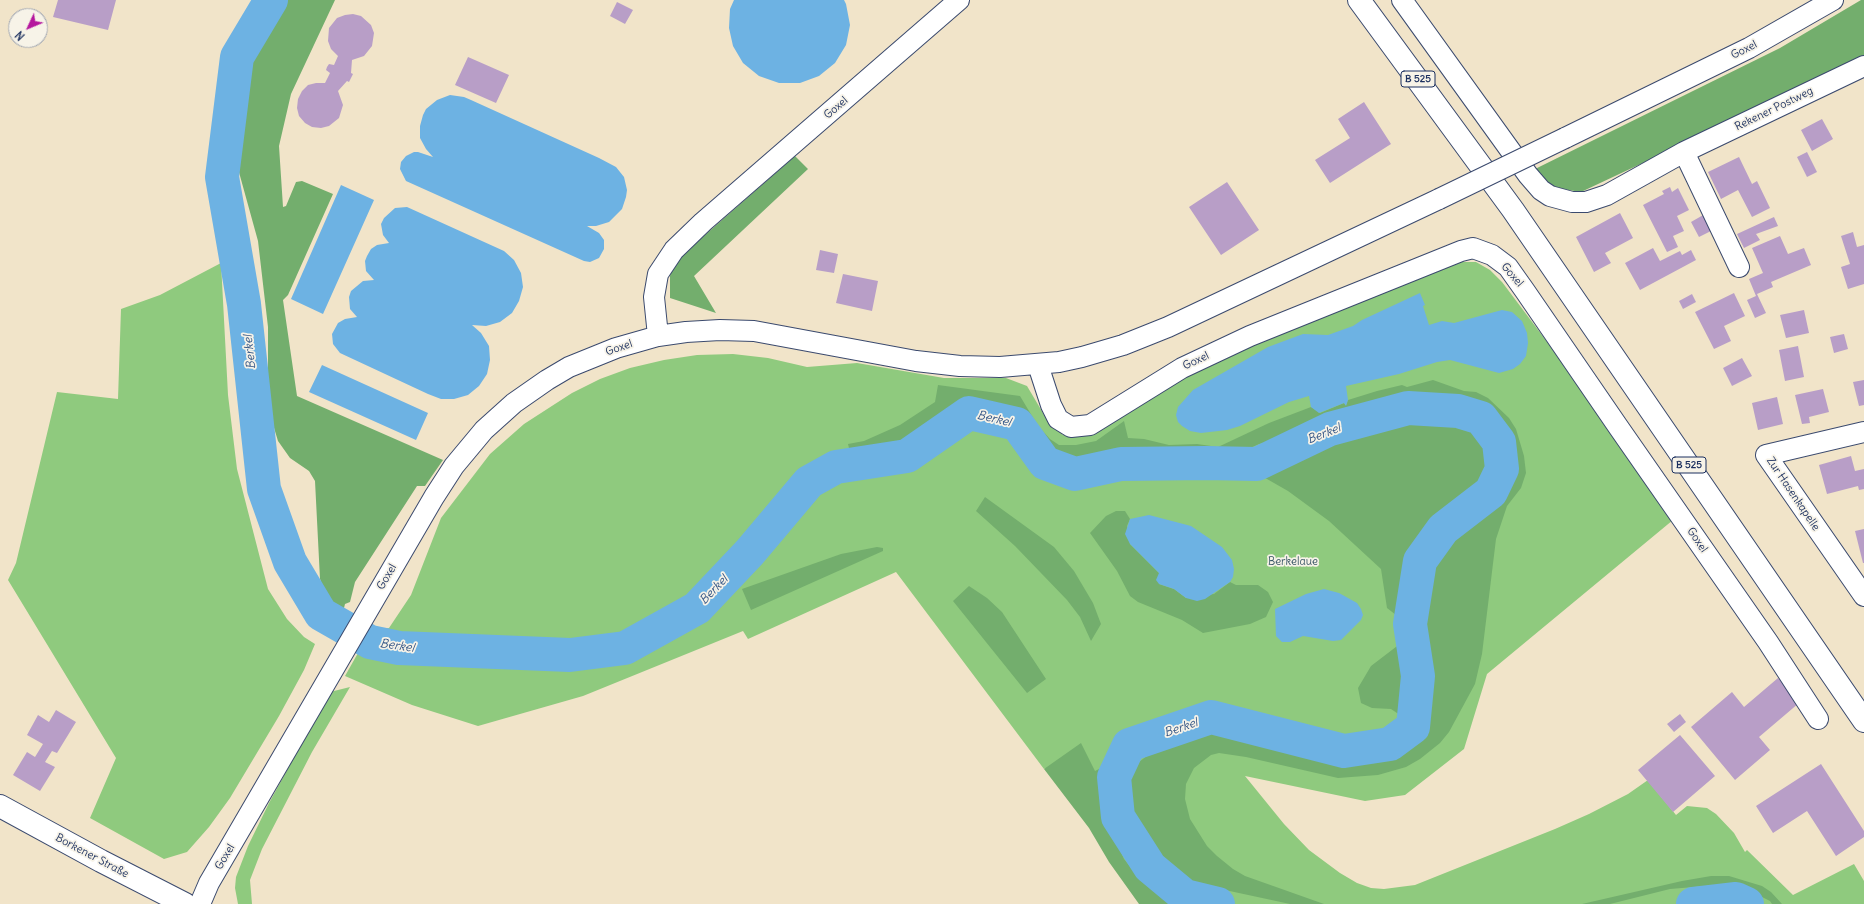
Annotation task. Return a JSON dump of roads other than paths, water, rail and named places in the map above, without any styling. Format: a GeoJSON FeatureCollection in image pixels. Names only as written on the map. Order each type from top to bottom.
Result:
{"type":"FeatureCollection","features":[{"type":"Feature","properties":{"kind":"main road","name":"B 525"},"geometry":{"type":"LineString","coordinates":[[1359,0],[1513,210],[1864,721]]}},
{"type":"Feature","properties":{"kind":"main road","name":"Borkener Straße"},"geometry":{"type":"LineString","coordinates":[[0,806],[184,904]]}},
{"type":"Feature","properties":{"kind":"street","name":"Goxel"},"geometry":{"type":"LineString","coordinates":[[658,336],[654,297],[658,274],[674,250],[703,222],[959,0]]}},
{"type":"Feature","properties":{"kind":"street","name":"Rekener Postweg"},"geometry":{"type":"LineString","coordinates":[[1402,0],[1528,175],[1546,193],[1560,200],[1572,202],[1586,202],[1607,195],[1684,152],[1864,66]]}},
{"type":"Feature","properties":{"kind":"street","name":"Goxel"},"geometry":{"type":"LineString","coordinates":[[200,904],[209,883],[434,497],[454,466],[484,430],[500,416],[531,391],[569,367],[616,348],[658,336],[703,330],[742,330],[924,362],[980,367],[1038,365],[1089,355],[1123,345],[1168,327],[1439,199],[1749,48],[1833,0]]}},
{"type":"Feature","properties":{"kind":"street"},"geometry":{"type":"LineString","coordinates":[[1684,152],[1739,268]]}},
{"type":"Feature","properties":{"kind":"street","name":"Goxel"},"geometry":{"type":"LineString","coordinates":[[1038,365],[1051,405],[1058,419],[1071,427],[1090,425],[1182,368],[1250,336],[1461,251],[1473,248],[1492,255],[1508,267],[1525,290],[1768,642],[1818,719]]}},
{"type":"Feature","properties":{"kind":"street","name":"Zur Hasenkapelle"},"geometry":{"type":"LineString","coordinates":[[1864,432],[1766,455],[1864,596]]}},
{"type":"Feature","properties":{"kind":"water"},"geometry":{"type":"Polygon","coordinates":[[[734,0],[844,0],[850,25],[846,45],[835,63],[819,76],[800,83],[779,83],[759,76],[743,63],[733,46],[729,28],[730,9],[734,0]]]}},
{"type":"Feature","properties":{"kind":"water"},"geometry":{"type":"Polygon","coordinates":[[[450,95],[464,97],[471,100],[616,167],[624,177],[627,190],[622,209],[609,222],[596,226],[587,226],[599,233],[604,240],[604,249],[599,258],[590,262],[584,261],[406,181],[400,169],[401,162],[406,156],[414,152],[418,152],[433,157],[426,149],[420,138],[420,126],[426,109],[437,100],[450,95]]]}},
{"type":"Feature","properties":{"kind":"water"},"geometry":{"type":"Polygon","coordinates":[[[341,185],[374,200],[323,314],[291,299],[341,185]]]}},
{"type":"Feature","properties":{"kind":"water"},"geometry":{"type":"Polygon","coordinates":[[[407,207],[504,251],[514,260],[521,273],[523,287],[519,301],[512,313],[500,322],[486,326],[472,325],[481,333],[489,346],[490,360],[487,374],[479,386],[468,395],[454,399],[441,399],[428,394],[340,353],[333,344],[332,334],[338,323],[345,319],[357,317],[350,309],[349,297],[351,291],[363,281],[374,280],[366,271],[365,261],[367,256],[371,249],[377,245],[389,243],[383,235],[381,224],[384,218],[395,208],[407,207]]]}},
{"type":"Feature","properties":{"kind":"water"},"geometry":{"type":"Polygon","coordinates":[[[1420,293],[1425,305],[1423,306],[1429,325],[1442,321],[1454,323],[1502,310],[1512,312],[1522,321],[1527,333],[1528,343],[1526,356],[1520,364],[1513,369],[1499,373],[1450,360],[1437,362],[1399,374],[1346,386],[1348,400],[1346,406],[1344,403],[1319,413],[1311,407],[1309,396],[1289,402],[1240,426],[1227,430],[1201,433],[1190,431],[1178,422],[1176,415],[1178,407],[1193,390],[1268,347],[1303,334],[1328,335],[1353,326],[1362,320],[1420,293]]]}},
{"type":"Feature","properties":{"kind":"water"},"geometry":{"type":"Polygon","coordinates":[[[322,365],[428,413],[416,440],[309,392],[322,365]]]}},
{"type":"Feature","properties":{"kind":"water"},"geometry":{"type":"Polygon","coordinates":[[[1149,515],[1191,526],[1222,547],[1232,560],[1234,569],[1233,577],[1230,582],[1205,599],[1197,601],[1186,598],[1174,589],[1159,584],[1156,580],[1159,573],[1130,544],[1125,534],[1130,519],[1149,515]]]}},
{"type":"Feature","properties":{"kind":"water"},"geometry":{"type":"Polygon","coordinates":[[[1324,589],[1339,593],[1357,603],[1363,615],[1361,620],[1341,640],[1333,641],[1303,636],[1290,642],[1282,642],[1276,636],[1275,609],[1306,594],[1324,589]]]}},
{"type":"Feature","properties":{"kind":"waterway","name":"Berkel"},"geometry":{"type":"LineString","coordinates":[[271,0],[237,57],[222,177],[244,304],[264,489],[290,562],[321,614],[370,642],[399,648],[570,655],[625,648],[697,608],[750,552],[809,482],[836,467],[907,456],[969,413],[1017,424],[1045,463],[1075,474],[1121,464],[1257,464],[1330,429],[1408,408],[1458,411],[1481,418],[1499,442],[1502,469],[1491,492],[1443,529],[1420,561],[1410,624],[1418,676],[1413,727],[1390,744],[1344,751],[1211,717],[1129,745],[1114,777],[1118,817],[1150,867],[1185,896],[1218,904]]}},
{"type":"Feature","properties":{"kind":"waterway","name":"Berkel"},"geometry":{"type":"LineString","coordinates":[[1693,904],[1736,899],[1747,904]]}},
{"type":"Feature","properties":{"kind":"park label","name":"Berkelaue"},"geometry":{"type":"Point","coordinates":[1293,562]}}]}
